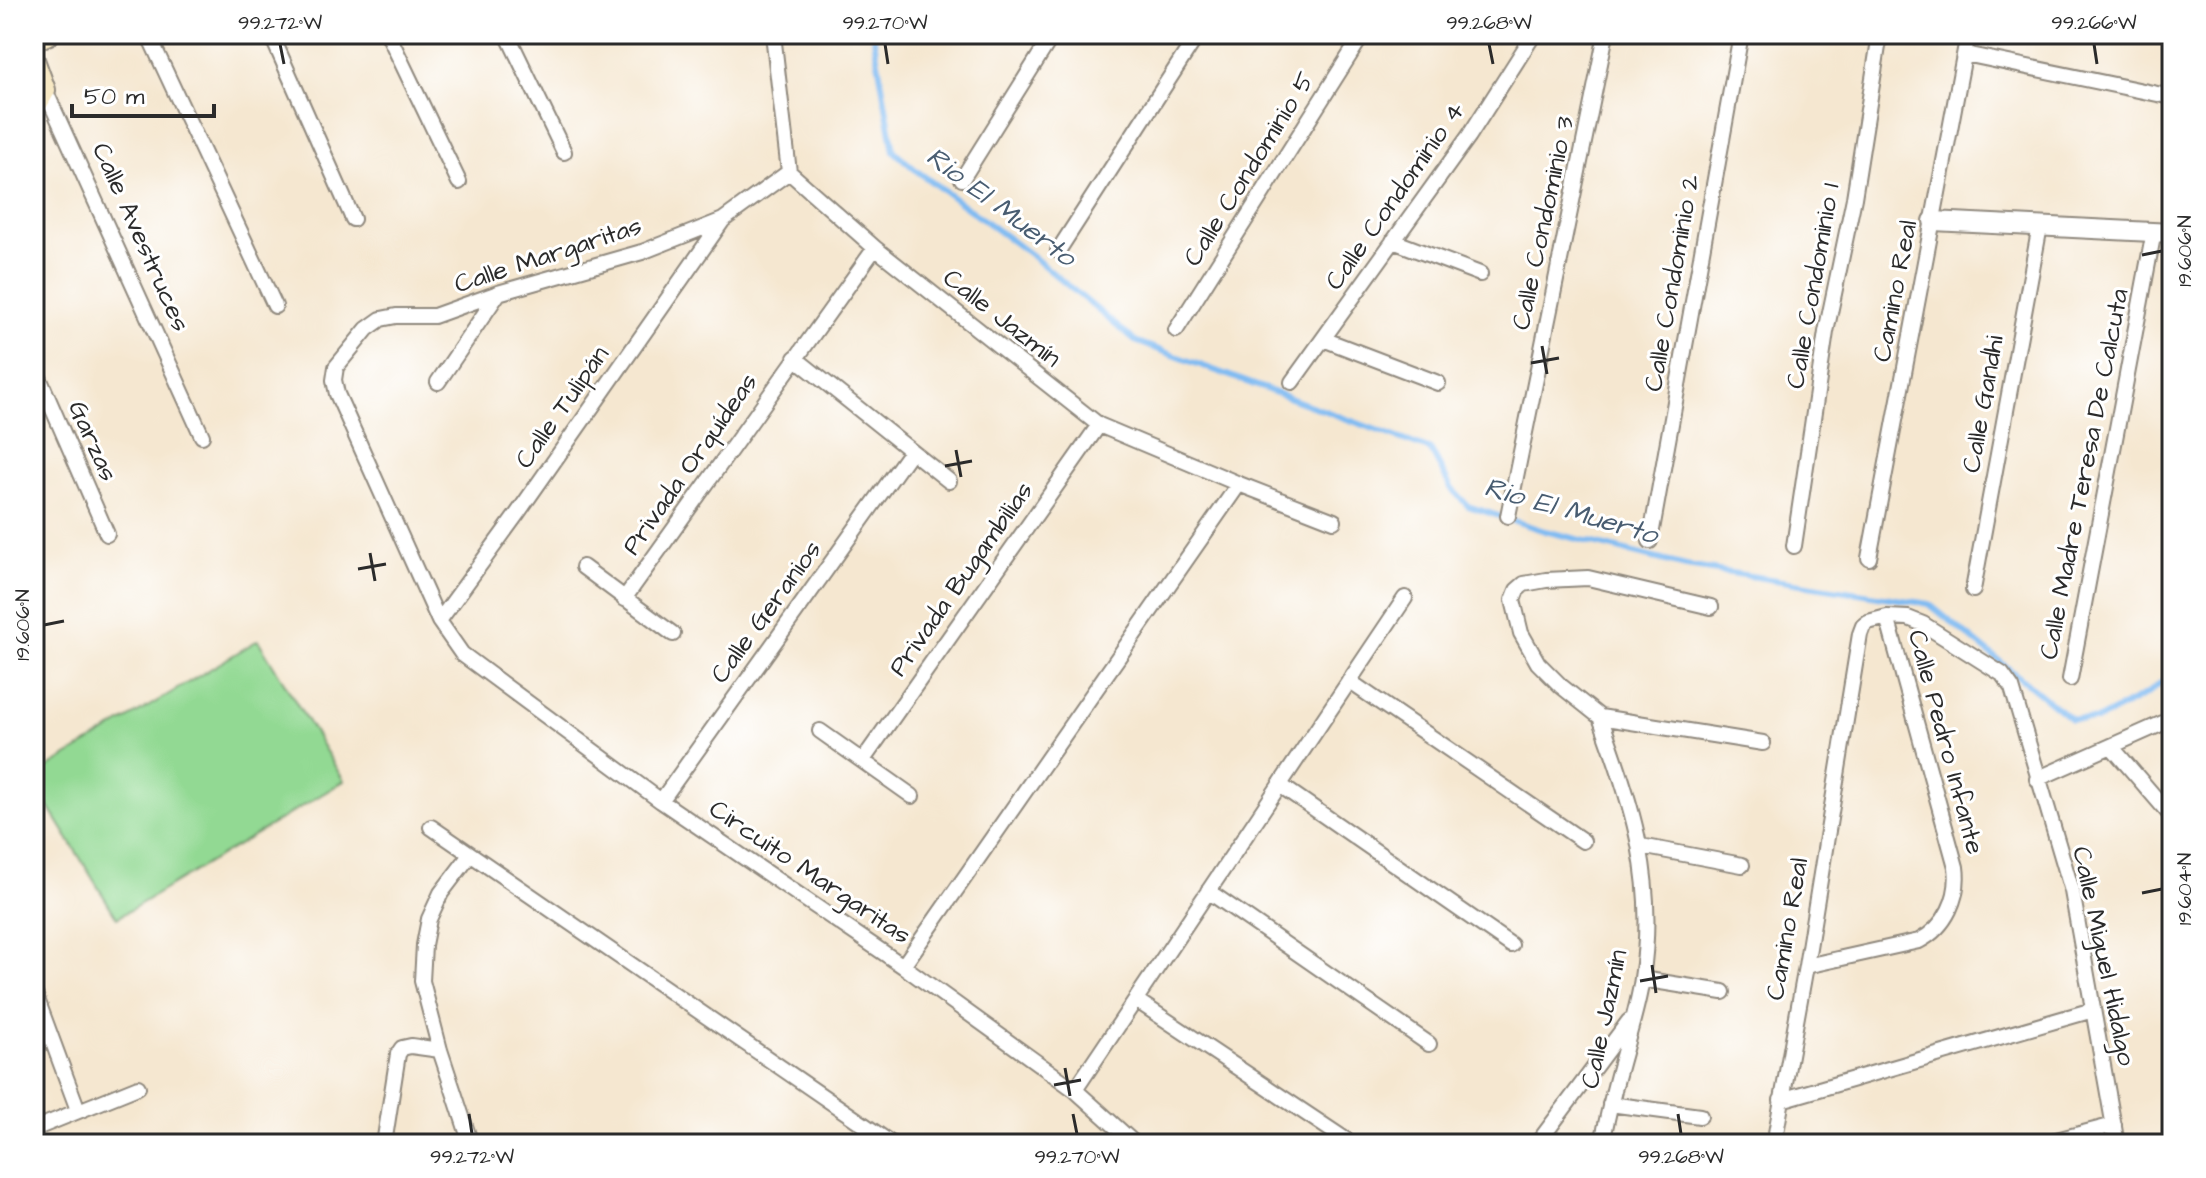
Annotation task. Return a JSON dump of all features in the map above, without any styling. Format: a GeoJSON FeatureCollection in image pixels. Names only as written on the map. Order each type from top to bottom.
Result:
{"type":"FeatureCollection","features":[{"type":"Feature","properties":{"kind":"main road"},"geometry":{"type":"LineString","coordinates":[[34,40],[49,34]]}},
{"type":"Feature","properties":{"kind":"main road","name":"Calle Avestruces"},"geometry":{"type":"LineString","coordinates":[[34,60],[45,90]]}},
{"type":"Feature","properties":{"kind":"main road"},"geometry":{"type":"LineString","coordinates":[[34,109],[45,90]]}},
{"type":"Feature","properties":{"kind":"street"},"geometry":{"type":"LineString","coordinates":[[148,34],[275,306]]}},
{"type":"Feature","properties":{"kind":"street"},"geometry":{"type":"LineString","coordinates":[[271,34],[353,219]]}},
{"type":"Feature","properties":{"kind":"street"},"geometry":{"type":"LineString","coordinates":[[388,34],[459,182]]}},
{"type":"Feature","properties":{"kind":"street"},"geometry":{"type":"LineString","coordinates":[[507,34],[564,152]]}},
{"type":"Feature","properties":{"kind":"street"},"geometry":{"type":"LineString","coordinates":[[773,34],[789,172]]}},
{"type":"Feature","properties":{"kind":"street"},"geometry":{"type":"LineString","coordinates":[[962,179],[1053,34]]}},
{"type":"Feature","properties":{"kind":"street"},"geometry":{"type":"LineString","coordinates":[[1058,251],[1198,34]]}},
{"type":"Feature","properties":{"kind":"street","name":"Calle Condominio 5"},"geometry":{"type":"LineString","coordinates":[[1176,330],[1363,34]]}},
{"type":"Feature","properties":{"kind":"street","name":"Calle Condominio 4"},"geometry":{"type":"LineString","coordinates":[[1292,382],[1469,136],[1534,34]]}},
{"type":"Feature","properties":{"kind":"street","name":"Calle Condominio 3"},"geometry":{"type":"LineString","coordinates":[[1508,516],[1606,34]]}},
{"type":"Feature","properties":{"kind":"street","name":"Calle Condominio 2"},"geometry":{"type":"LineString","coordinates":[[1650,541],[1741,34]]}},
{"type":"Feature","properties":{"kind":"street","name":"Calle Condominio 1"},"geometry":{"type":"LineString","coordinates":[[1794,546],[1826,332],[1854,198],[1880,34]]}},
{"type":"Feature","properties":{"kind":"street","name":"Camino Real"},"geometry":{"type":"LineString","coordinates":[[1869,558],[1968,34]]}},
{"type":"Feature","properties":{"kind":"street"},"geometry":{"type":"LineString","coordinates":[[1965,54],[2172,97]]}},
{"type":"Feature","properties":{"kind":"street","name":"Calle Avestruces"},"geometry":{"type":"LineString","coordinates":[[45,90],[202,436]]}},
{"type":"Feature","properties":{"kind":"street","name":"Calle Margaritas"},"geometry":{"type":"LineString","coordinates":[[334,380],[336,367],[367,329],[381,319],[434,316],[498,293],[642,252],[723,220],[789,172]]}},
{"type":"Feature","properties":{"kind":"street","name":"Calle Jazmín"},"geometry":{"type":"LineString","coordinates":[[789,172],[875,248],[1099,425],[1334,521]]}},
{"type":"Feature","properties":{"kind":"street","name":"Calle Tulipán"},"geometry":{"type":"LineString","coordinates":[[439,621],[723,220]]}},
{"type":"Feature","properties":{"kind":"street"},"geometry":{"type":"LineString","coordinates":[[1933,221],[2163,232]]}},
{"type":"Feature","properties":{"kind":"street","name":"Calle Gandhi"},"geometry":{"type":"LineString","coordinates":[[1973,590],[2040,226]]}},
{"type":"Feature","properties":{"kind":"street","name":"Calle Madre Teresa De Calcuta"},"geometry":{"type":"LineString","coordinates":[[2070,679],[2163,232]]}},
{"type":"Feature","properties":{"kind":"street"},"geometry":{"type":"LineString","coordinates":[[1393,241],[1480,274]]}},
{"type":"Feature","properties":{"kind":"street","name":"Privada Orquídeas"},"geometry":{"type":"LineString","coordinates":[[624,599],[875,248]]}},
{"type":"Feature","properties":{"kind":"street"},"geometry":{"type":"LineString","coordinates":[[438,382],[498,293]]}},
{"type":"Feature","properties":{"kind":"street"},"geometry":{"type":"LineString","coordinates":[[1323,339],[1438,383]]}},
{"type":"Feature","properties":{"kind":"street"},"geometry":{"type":"LineString","coordinates":[[795,358],[949,481]]}},
{"type":"Feature","properties":{"kind":"street","name":"Garzas"},"geometry":{"type":"LineString","coordinates":[[34,366],[107,534]]}},
{"type":"Feature","properties":{"kind":"street","name":"Circuito Margaritas"},"geometry":{"type":"LineString","coordinates":[[334,380],[337,394],[439,621],[462,654],[661,801],[903,966],[1239,484]]}},
{"type":"Feature","properties":{"kind":"street","name":"Privada Bugambilias"},"geometry":{"type":"LineString","coordinates":[[863,760],[1099,425]]}},
{"type":"Feature","properties":{"kind":"street","name":"Calle Geranios"},"geometry":{"type":"LineString","coordinates":[[661,801],[911,451]]}},
{"type":"Feature","properties":{"kind":"street"},"geometry":{"type":"LineString","coordinates":[[583,567],[673,634]]}},
{"type":"Feature","properties":{"kind":"street"},"geometry":{"type":"LineString","coordinates":[[1711,607],[1588,578],[1524,584],[1513,600],[1518,624],[1538,663],[1600,717],[1763,743]]}},
{"type":"Feature","properties":{"kind":"street"},"geometry":{"type":"LineString","coordinates":[[1075,1090],[1405,598]]}},
{"type":"Feature","properties":{"kind":"street","name":"Camino Real"},"geometry":{"type":"LineString","coordinates":[[1774,1144],[1860,634],[1868,622],[1887,617]]}},
{"type":"Feature","properties":{"kind":"street","name":"Calle Miguel Hidalgo"},"geometry":{"type":"LineString","coordinates":[[1887,617],[1908,618],[1923,624],[2008,680],[2072,891],[2117,1144]]}},
{"type":"Feature","properties":{"kind":"street","name":"Calle Pedro Infante"},"geometry":{"type":"LineString","coordinates":[[1806,966],[1919,941],[1932,934],[1942,923],[1956,895],[1956,867],[1887,617]]}},
{"type":"Feature","properties":{"kind":"street"},"geometry":{"type":"LineString","coordinates":[[1349,681],[1583,841]]}},
{"type":"Feature","properties":{"kind":"street","name":"Calle Jazmín"},"geometry":{"type":"LineString","coordinates":[[1600,717],[1625,784],[1641,846],[1648,912],[1642,979],[1602,1144]]}},
{"type":"Feature","properties":{"kind":"street"},"geometry":{"type":"LineString","coordinates":[[2037,779],[2172,719]]}},
{"type":"Feature","properties":{"kind":"street"},"geometry":{"type":"LineString","coordinates":[[820,731],[912,796]]}},
{"type":"Feature","properties":{"kind":"street"},"geometry":{"type":"LineString","coordinates":[[2111,746],[2172,817]]}},
{"type":"Feature","properties":{"kind":"street"},"geometry":{"type":"LineString","coordinates":[[1280,785],[1511,945]]}},
{"type":"Feature","properties":{"kind":"street"},"geometry":{"type":"LineString","coordinates":[[431,827],[892,1144]]}},
{"type":"Feature","properties":{"kind":"street"},"geometry":{"type":"LineString","coordinates":[[1641,846],[1742,865]]}},
{"type":"Feature","properties":{"kind":"street"},"geometry":{"type":"LineString","coordinates":[[470,855],[441,893],[429,919],[422,981],[440,1050],[471,1144]]}},
{"type":"Feature","properties":{"kind":"street"},"geometry":{"type":"LineString","coordinates":[[1208,891],[1429,1044]]}},
{"type":"Feature","properties":{"kind":"street"},"geometry":{"type":"LineString","coordinates":[[903,966],[1075,1090],[1135,1144]]}},
{"type":"Feature","properties":{"kind":"street"},"geometry":{"type":"LineString","coordinates":[[1642,979],[1723,992]]}},
{"type":"Feature","properties":{"kind":"street"},"geometry":{"type":"LineString","coordinates":[[34,991],[78,1110]]}},
{"type":"Feature","properties":{"kind":"street"},"geometry":{"type":"LineString","coordinates":[[1136,1000],[1352,1144]]}},
{"type":"Feature","properties":{"kind":"street"},"geometry":{"type":"LineString","coordinates":[[1781,1100],[2093,1010]]}},
{"type":"Feature","properties":{"kind":"street"},"geometry":{"type":"LineString","coordinates":[[1537,1144],[1634,1014]]}},
{"type":"Feature","properties":{"kind":"street"},"geometry":{"type":"LineString","coordinates":[[384,1144],[398,1054],[402,1048],[411,1046],[440,1050]]}},
{"type":"Feature","properties":{"kind":"street"},"geometry":{"type":"LineString","coordinates":[[34,1129],[138,1087]]}},
{"type":"Feature","properties":{"kind":"street"},"geometry":{"type":"LineString","coordinates":[[1610,1104],[1700,1116]]}},
{"type":"Feature","properties":{"kind":"street"},"geometry":{"type":"LineString","coordinates":[[2041,1144],[2114,1125]]}},
{"type":"Feature","properties":{"kind":"green space"},"geometry":{"type":"Polygon","coordinates":[[[258,640],[344,781],[117,918],[34,783],[34,776],[258,640]]]}},
{"type":"Feature","properties":{"kind":"waterway","name":"Rio El Muerto"},"geometry":{"type":"LineString","coordinates":[[873,34],[894,151],[917,171],[1031,255],[1135,341],[1431,450],[1451,488],[1468,506],[1545,531],[1686,566],[1929,604],[2071,719],[2097,720],[2147,694],[2172,673]]}}]}
